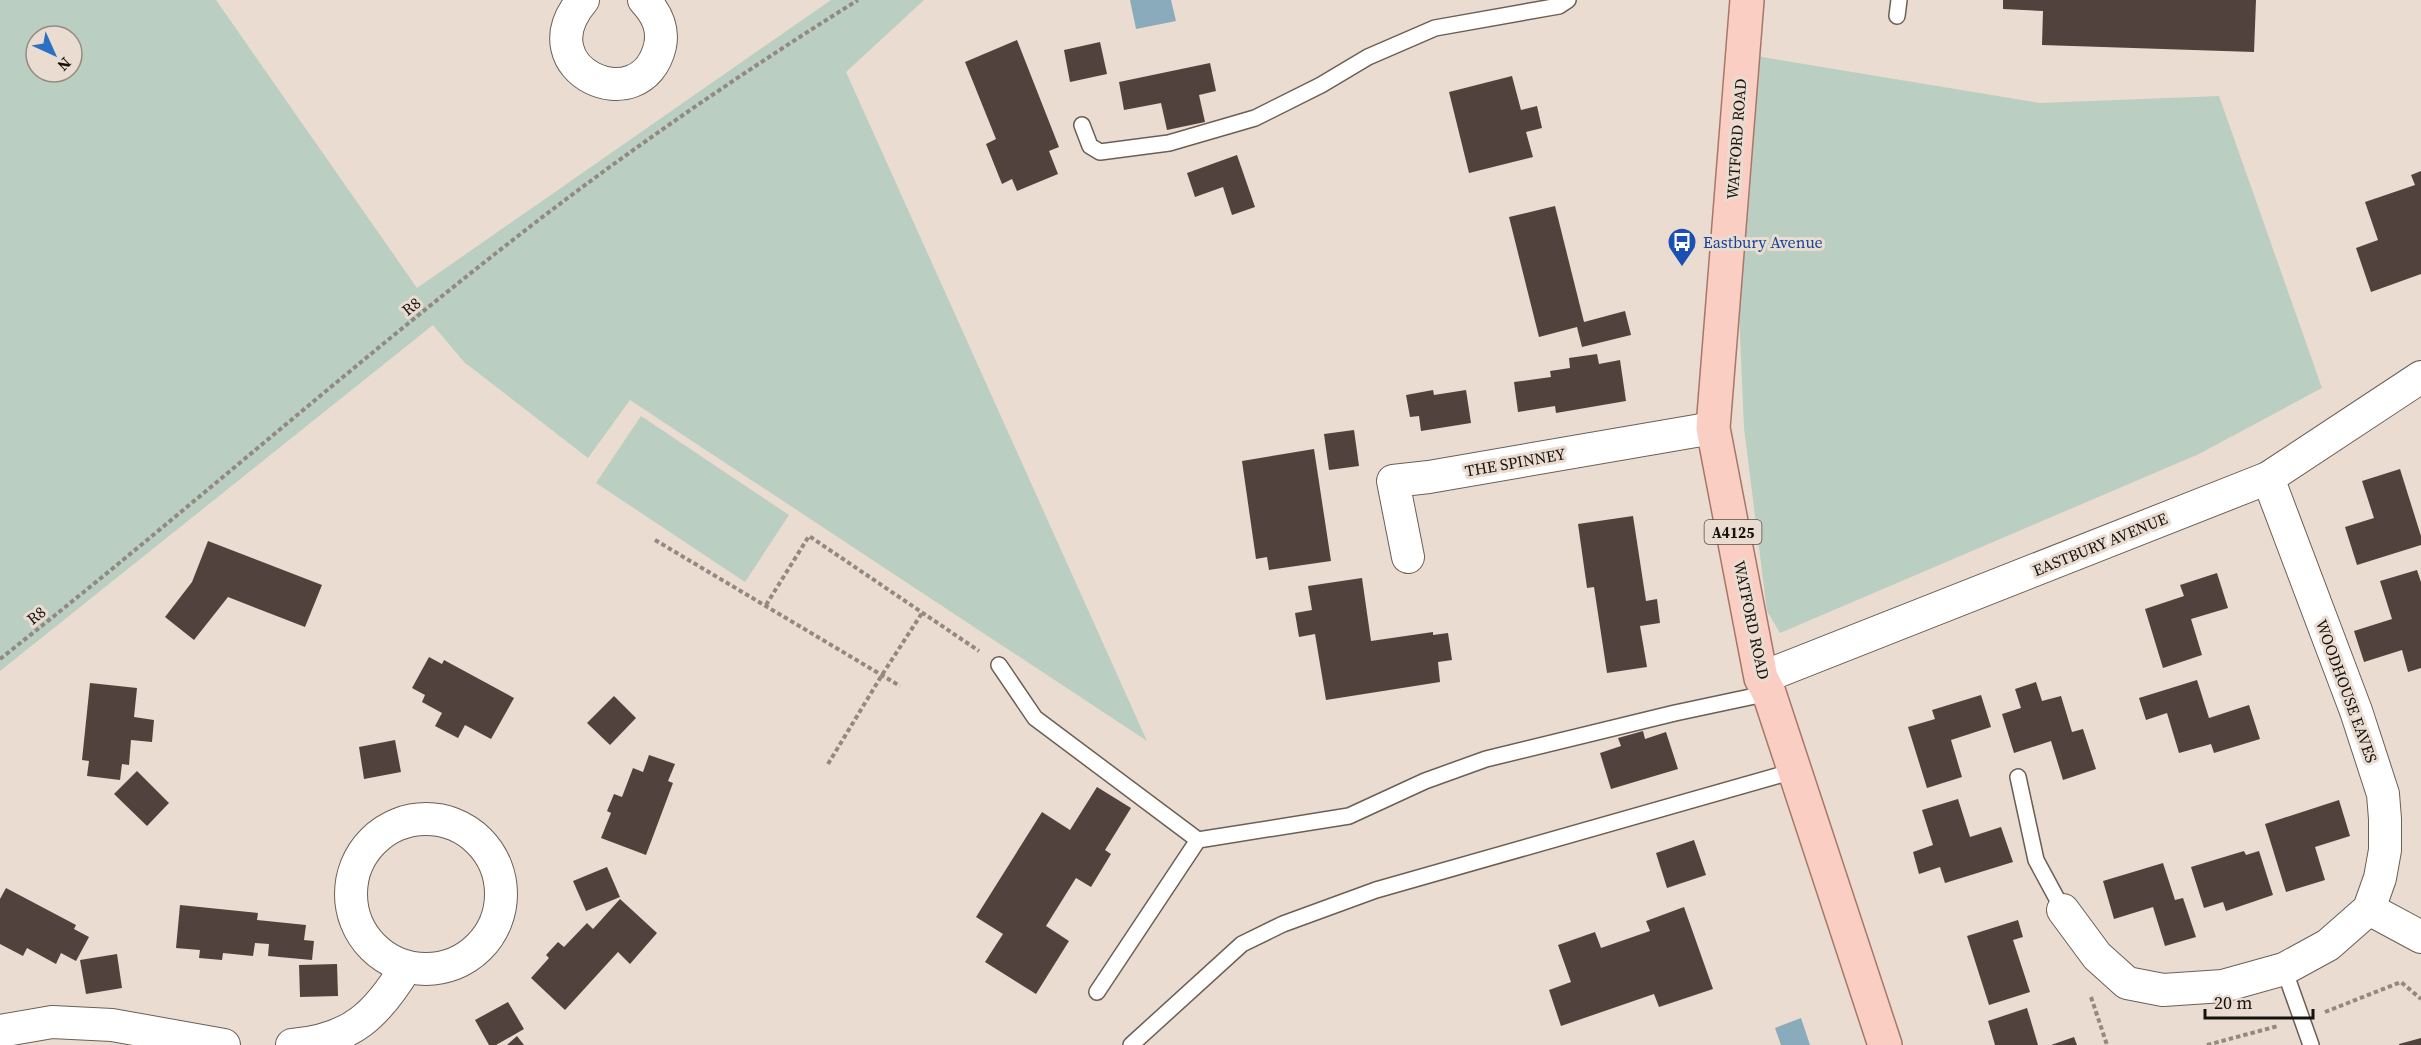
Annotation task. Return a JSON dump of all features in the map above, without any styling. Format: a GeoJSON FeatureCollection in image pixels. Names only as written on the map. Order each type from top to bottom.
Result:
{"type":"FeatureCollection","features":[{"type":"Feature","properties":{"kind":"main road","name":"WATFORD ROAD"},"geometry":{"type":"LineString","coordinates":[[1747,0],[1713,428],[1765,685],[1886,1045]]}},
{"type":"Feature","properties":{"kind":"street"},"geometry":{"type":"LineString","coordinates":[[583,0],[573,11],[567,26],[566,41],[570,57],[591,79],[614,84],[636,79],[649,69],[658,56],[661,40],[660,24],[654,10],[644,0]]}},
{"type":"Feature","properties":{"kind":"street","name":"EASTBURY AVENUE"},"geometry":{"type":"LineString","coordinates":[[1765,685],[2268,478],[2421,377]]}},
{"type":"Feature","properties":{"kind":"street","name":"THE SPINNEY"},"geometry":{"type":"LineString","coordinates":[[1408,557],[1393,481],[1429,477],[1713,428]]}},
{"type":"Feature","properties":{"kind":"street","name":"WOODHOUSE EAVES"},"geometry":{"type":"LineString","coordinates":[[2063,910],[2097,956],[2127,983],[2163,990],[2223,986],[2284,969],[2328,945],[2368,909],[2380,878],[2385,850],[2383,794],[2356,711],[2268,478]]}},
{"type":"Feature","properties":{"kind":"street"},"geometry":{"type":"LineString","coordinates":[[431,819],[456,825],[477,838],[492,858],[501,882],[501,907],[492,931],[477,951],[455,964],[431,970],[406,967],[384,957],[366,940],[355,918],[351,894],[355,870],[367,848],[385,832],[407,822],[431,819]]}},
{"type":"Feature","properties":{"kind":"street"},"geometry":{"type":"LineString","coordinates":[[2368,909],[2421,937]]}},
{"type":"Feature","properties":{"kind":"street"},"geometry":{"type":"LineString","coordinates":[[292,1045],[310,1043],[344,1033],[369,1017],[388,997],[406,967]]}},
{"type":"Feature","properties":{"kind":"street"},"geometry":{"type":"LineString","coordinates":[[0,1031],[51,1022],[112,1025],[224,1045]]}},
{"type":"Feature","properties":{"kind":"lane"},"geometry":{"type":"LineString","coordinates":[[1082,125],[1090,146],[1100,152],[1168,143],[1255,118],[1321,85],[1368,57],[1435,28],[1559,6],[1568,0]]}},
{"type":"Feature","properties":{"kind":"lane"},"geometry":{"type":"LineString","coordinates":[[1897,16],[1899,0]]}},
{"type":"Feature","properties":{"kind":"lane"},"geometry":{"type":"LineString","coordinates":[[999,665],[1035,718],[1198,840],[1349,816],[1425,781],[1486,759],[1663,716],[1765,685]]}},
{"type":"Feature","properties":{"kind":"lane"},"geometry":{"type":"LineString","coordinates":[[1131,1045],[1242,944],[1283,924],[1376,890],[1794,771]]}},
{"type":"Feature","properties":{"kind":"lane"},"geometry":{"type":"LineString","coordinates":[[2018,777],[2036,860],[2063,910]]}},
{"type":"Feature","properties":{"kind":"lane"},"geometry":{"type":"LineString","coordinates":[[1097,992],[1198,840]]}},
{"type":"Feature","properties":{"kind":"lane"},"geometry":{"type":"LineString","coordinates":[[2284,969],[2311,1045]]}},
{"type":"Feature","properties":{"kind":"path","name":"R8"},"geometry":{"type":"LineString","coordinates":[[0,658],[414,320],[554,209],[762,60],[858,0]]}},
{"type":"Feature","properties":{"kind":"path"},"geometry":{"type":"LineString","coordinates":[[766,604],[809,536],[999,665]]}},
{"type":"Feature","properties":{"kind":"path"},"geometry":{"type":"LineString","coordinates":[[656,540],[900,686]]}},
{"type":"Feature","properties":{"kind":"path"},"geometry":{"type":"LineString","coordinates":[[828,764],[922,613]]}},
{"type":"Feature","properties":{"kind":"green space"},"geometry":{"type":"Polygon","coordinates":[[[0,0],[216,0],[417,288],[831,0],[924,0],[846,72],[1147,741],[630,400],[588,458],[464,362],[433,325],[0,671],[0,0]]]}},
{"type":"Feature","properties":{"kind":"green space"},"geometry":{"type":"Polygon","coordinates":[[[1748,52],[1762,57],[2040,103],[2219,96],[2322,388],[2199,454],[1780,633],[1767,611],[1744,428],[1734,197],[1748,52]]]}},
{"type":"Feature","properties":{"kind":"green space"},"geometry":{"type":"Polygon","coordinates":[[[641,416],[789,515],[745,582],[596,483],[641,416]]]}},
{"type":"Feature","properties":{"kind":"water"},"geometry":{"type":"Polygon","coordinates":[[[1130,0],[1171,0],[1176,21],[1136,29],[1130,0]]]}},
{"type":"Feature","properties":{"kind":"water"},"geometry":{"type":"Polygon","coordinates":[[[1801,1018],[1810,1045],[1781,1045],[1775,1028],[1801,1018]]]}},
{"type":"Feature","properties":{"kind":"building"},"geometry":{"type":"Polygon","coordinates":[[[2003,0],[2256,0],[2254,52],[2042,45],[2043,11],[2003,9],[2003,0]]]}},
{"type":"Feature","properties":{"kind":"building"},"geometry":{"type":"Polygon","coordinates":[[[1017,40],[1059,147],[1049,151],[1058,174],[1017,191],[1012,179],[1002,184],[986,144],[996,139],[965,62],[1017,40]]]}},
{"type":"Feature","properties":{"kind":"building"},"geometry":{"type":"Polygon","coordinates":[[[1100,42],[1107,74],[1070,82],[1064,50],[1100,42]]]}},
{"type":"Feature","properties":{"kind":"building"},"geometry":{"type":"Polygon","coordinates":[[[1210,63],[1216,91],[1199,95],[1205,122],[1167,130],[1161,103],[1124,110],[1119,82],[1210,63]]]}},
{"type":"Feature","properties":{"kind":"building"},"geometry":{"type":"Polygon","coordinates":[[[1512,76],[1521,110],[1537,106],[1542,128],[1526,132],[1533,157],[1469,173],[1449,92],[1512,76]]]}},
{"type":"Feature","properties":{"kind":"building"},"geometry":{"type":"Polygon","coordinates":[[[1237,155],[1255,207],[1232,215],[1223,187],[1195,197],[1187,173],[1237,155]]]}},
{"type":"Feature","properties":{"kind":"building"},"geometry":{"type":"Polygon","coordinates":[[[2421,171],[2421,274],[2371,292],[2356,248],[2378,240],[2365,202],[2415,185],[2411,175],[2421,171]]]}},
{"type":"Feature","properties":{"kind":"building"},"geometry":{"type":"Polygon","coordinates":[[[1555,206],[1584,322],[1625,311],[1631,335],[1582,347],[1577,327],[1539,337],[1509,217],[1555,206]]]}},
{"type":"Feature","properties":{"kind":"building"},"geometry":{"type":"Polygon","coordinates":[[[1597,354],[1599,364],[1620,360],[1626,401],[1556,413],[1555,406],[1518,412],[1514,382],[1551,377],[1550,371],[1570,368],[1569,358],[1597,354]]]}},
{"type":"Feature","properties":{"kind":"building"},"geometry":{"type":"Polygon","coordinates":[[[1433,390],[1434,395],[1466,390],[1471,423],[1421,431],[1419,416],[1410,417],[1406,395],[1433,390]]]}},
{"type":"Feature","properties":{"kind":"building"},"geometry":{"type":"Polygon","coordinates":[[[1354,430],[1359,466],[1329,470],[1324,434],[1354,430]]]}},
{"type":"Feature","properties":{"kind":"building"},"geometry":{"type":"Polygon","coordinates":[[[1314,449],[1331,561],[1269,570],[1267,557],[1256,559],[1242,461],[1314,449]]]}},
{"type":"Feature","properties":{"kind":"building"},"geometry":{"type":"Polygon","coordinates":[[[2400,469],[2421,536],[2421,545],[2357,565],[2345,527],[2374,518],[2362,481],[2400,469]]]}},
{"type":"Feature","properties":{"kind":"building"},"geometry":{"type":"Polygon","coordinates":[[[1633,516],[1646,601],[1657,599],[1660,623],[1640,626],[1647,667],[1607,673],[1594,587],[1587,588],[1578,524],[1633,516]]]}},
{"type":"Feature","properties":{"kind":"building"},"geometry":{"type":"Polygon","coordinates":[[[208,541],[322,585],[305,627],[228,597],[194,640],[165,617],[192,582],[208,541]]]}},
{"type":"Feature","properties":{"kind":"building"},"geometry":{"type":"Polygon","coordinates":[[[2417,570],[2421,582],[2421,668],[2408,672],[2402,650],[2364,662],[2354,631],[2392,619],[2380,581],[2417,570]]]}},
{"type":"Feature","properties":{"kind":"building"},"geometry":{"type":"Polygon","coordinates":[[[2217,573],[2228,608],[2191,619],[2202,655],[2163,668],[2145,609],[2184,596],[2180,585],[2217,573]]]}},
{"type":"Feature","properties":{"kind":"building"},"geometry":{"type":"Polygon","coordinates":[[[1362,578],[1371,641],[1433,632],[1433,635],[1448,633],[1452,660],[1438,662],[1440,682],[1326,700],[1315,634],[1299,637],[1295,613],[1312,610],[1308,586],[1362,578]]]}},
{"type":"Feature","properties":{"kind":"building"},"geometry":{"type":"Polygon","coordinates":[[[429,657],[442,664],[444,660],[514,698],[491,739],[465,725],[458,738],[435,726],[442,713],[422,702],[425,695],[412,688],[429,657]]]}},
{"type":"Feature","properties":{"kind":"building"},"geometry":{"type":"Polygon","coordinates":[[[2197,680],[2209,718],[2249,705],[2260,739],[2214,753],[2211,744],[2179,753],[2167,713],[2146,720],[2139,698],[2197,680]]]}},
{"type":"Feature","properties":{"kind":"building"},"geometry":{"type":"Polygon","coordinates":[[[2036,682],[2042,701],[2061,696],[2072,732],[2083,729],[2096,769],[2063,780],[2051,741],[2014,753],[2002,714],[2021,708],[2015,689],[2036,682]]]}},
{"type":"Feature","properties":{"kind":"building"},"geometry":{"type":"Polygon","coordinates":[[[90,683],[137,688],[134,717],[154,720],[152,742],[131,740],[129,765],[122,764],[120,780],[87,776],[89,761],[82,760],[90,683]]]}},
{"type":"Feature","properties":{"kind":"building"},"geometry":{"type":"Polygon","coordinates":[[[1981,695],[1991,727],[1951,740],[1962,777],[1927,788],[1908,727],[1935,719],[1932,710],[1981,695]]]}},
{"type":"Feature","properties":{"kind":"building"},"geometry":{"type":"Polygon","coordinates":[[[614,696],[636,718],[610,745],[587,723],[614,696]]]}},
{"type":"Feature","properties":{"kind":"building"},"geometry":{"type":"Polygon","coordinates":[[[1643,731],[1645,739],[1666,732],[1678,769],[1611,789],[1600,753],[1621,746],[1618,738],[1643,731]]]}},
{"type":"Feature","properties":{"kind":"building"},"geometry":{"type":"Polygon","coordinates":[[[395,740],[401,772],[364,779],[359,747],[395,740]]]}},
{"type":"Feature","properties":{"kind":"building"},"geometry":{"type":"Polygon","coordinates":[[[649,755],[675,764],[668,781],[673,783],[646,855],[601,838],[611,813],[607,811],[614,794],[622,797],[633,768],[643,772],[649,755]]]}},
{"type":"Feature","properties":{"kind":"building"},"geometry":{"type":"Polygon","coordinates":[[[137,771],[169,803],[147,826],[114,794],[137,771]]]}},
{"type":"Feature","properties":{"kind":"building"},"geometry":{"type":"Polygon","coordinates":[[[1097,787],[1131,808],[1105,850],[1111,854],[1091,887],[1076,878],[1046,926],[1069,941],[1036,994],[985,962],[1003,934],[976,917],[1042,812],[1070,830],[1097,787]]]}},
{"type":"Feature","properties":{"kind":"building"},"geometry":{"type":"Polygon","coordinates":[[[1958,799],[1970,837],[2001,827],[2013,862],[1945,883],[1940,867],[1919,874],[1913,852],[1933,845],[1922,810],[1958,799]]]}},
{"type":"Feature","properties":{"kind":"building"},"geometry":{"type":"Polygon","coordinates":[[[2339,800],[2350,836],[2315,847],[2325,880],[2286,892],[2265,824],[2339,800]]]}},
{"type":"Feature","properties":{"kind":"building"},"geometry":{"type":"Polygon","coordinates":[[[1694,840],[1706,875],[1667,888],[1656,853],[1694,840]]]}},
{"type":"Feature","properties":{"kind":"building"},"geometry":{"type":"Polygon","coordinates":[[[2244,851],[2246,855],[2259,851],[2273,895],[2226,911],[2223,902],[2204,908],[2191,867],[2244,851]]]}},
{"type":"Feature","properties":{"kind":"building"},"geometry":{"type":"Polygon","coordinates":[[[2163,863],[2175,900],[2183,898],[2196,937],[2165,946],[2153,907],[2114,919],[2103,881],[2163,863]]]}},
{"type":"Feature","properties":{"kind":"building"},"geometry":{"type":"Polygon","coordinates":[[[607,867],[620,897],[586,911],[573,881],[607,867]]]}},
{"type":"Feature","properties":{"kind":"building"},"geometry":{"type":"Polygon","coordinates":[[[6,888],[76,925],[74,929],[89,937],[76,961],[61,953],[56,964],[27,948],[23,956],[0,944],[0,899],[6,888]]]}},
{"type":"Feature","properties":{"kind":"building"},"geometry":{"type":"Polygon","coordinates":[[[620,899],[657,933],[630,964],[618,952],[565,1010],[531,978],[549,958],[546,955],[558,942],[564,947],[587,923],[593,929],[620,899]]]}},
{"type":"Feature","properties":{"kind":"building"},"geometry":{"type":"Polygon","coordinates":[[[180,905],[258,913],[257,920],[306,925],[304,940],[314,941],[312,960],[268,956],[269,944],[255,943],[253,956],[223,953],[222,960],[199,958],[200,950],[176,948],[180,905]]]}},
{"type":"Feature","properties":{"kind":"building"},"geometry":{"type":"Polygon","coordinates":[[[1684,907],[1713,989],[1659,1007],[1654,994],[1561,1026],[1549,990],[1571,982],[1558,945],[1595,932],[1601,948],[1650,931],[1646,921],[1684,907]]]}},
{"type":"Feature","properties":{"kind":"building"},"geometry":{"type":"Polygon","coordinates":[[[2018,920],[2023,937],[2013,940],[2030,992],[1989,1005],[1967,936],[2018,920]]]}},
{"type":"Feature","properties":{"kind":"building"},"geometry":{"type":"Polygon","coordinates":[[[117,954],[122,988],[86,994],[80,960],[117,954]]]}},
{"type":"Feature","properties":{"kind":"building"},"geometry":{"type":"Polygon","coordinates":[[[337,964],[338,996],[300,997],[299,965],[337,964]]]}},
{"type":"Feature","properties":{"kind":"building"},"geometry":{"type":"Polygon","coordinates":[[[508,1002],[524,1029],[496,1045],[489,1045],[475,1020],[508,1002]]]}},
{"type":"Feature","properties":{"kind":"building"},"geometry":{"type":"Polygon","coordinates":[[[2027,1008],[2038,1045],[1995,1045],[1988,1021],[2027,1008]]]}},
{"type":"Feature","properties":{"kind":"building"},"geometry":{"type":"Polygon","coordinates":[[[517,1036],[524,1045],[507,1045],[517,1036]]]}},
{"type":"Feature","properties":{"kind":"building"},"geometry":{"type":"Polygon","coordinates":[[[2074,1037],[2077,1045],[2051,1045],[2074,1037]]]}},
{"type":"Feature","properties":{"kind":"building"},"geometry":{"type":"Polygon","coordinates":[[[2421,1038],[2421,1045],[2399,1045],[2399,1044],[2421,1038]]]}},
{"type":"Feature","properties":{"kind":"place","name":"Eastbury Avenue"},"geometry":{"type":"Point","coordinates":[1682,268]}}]}
